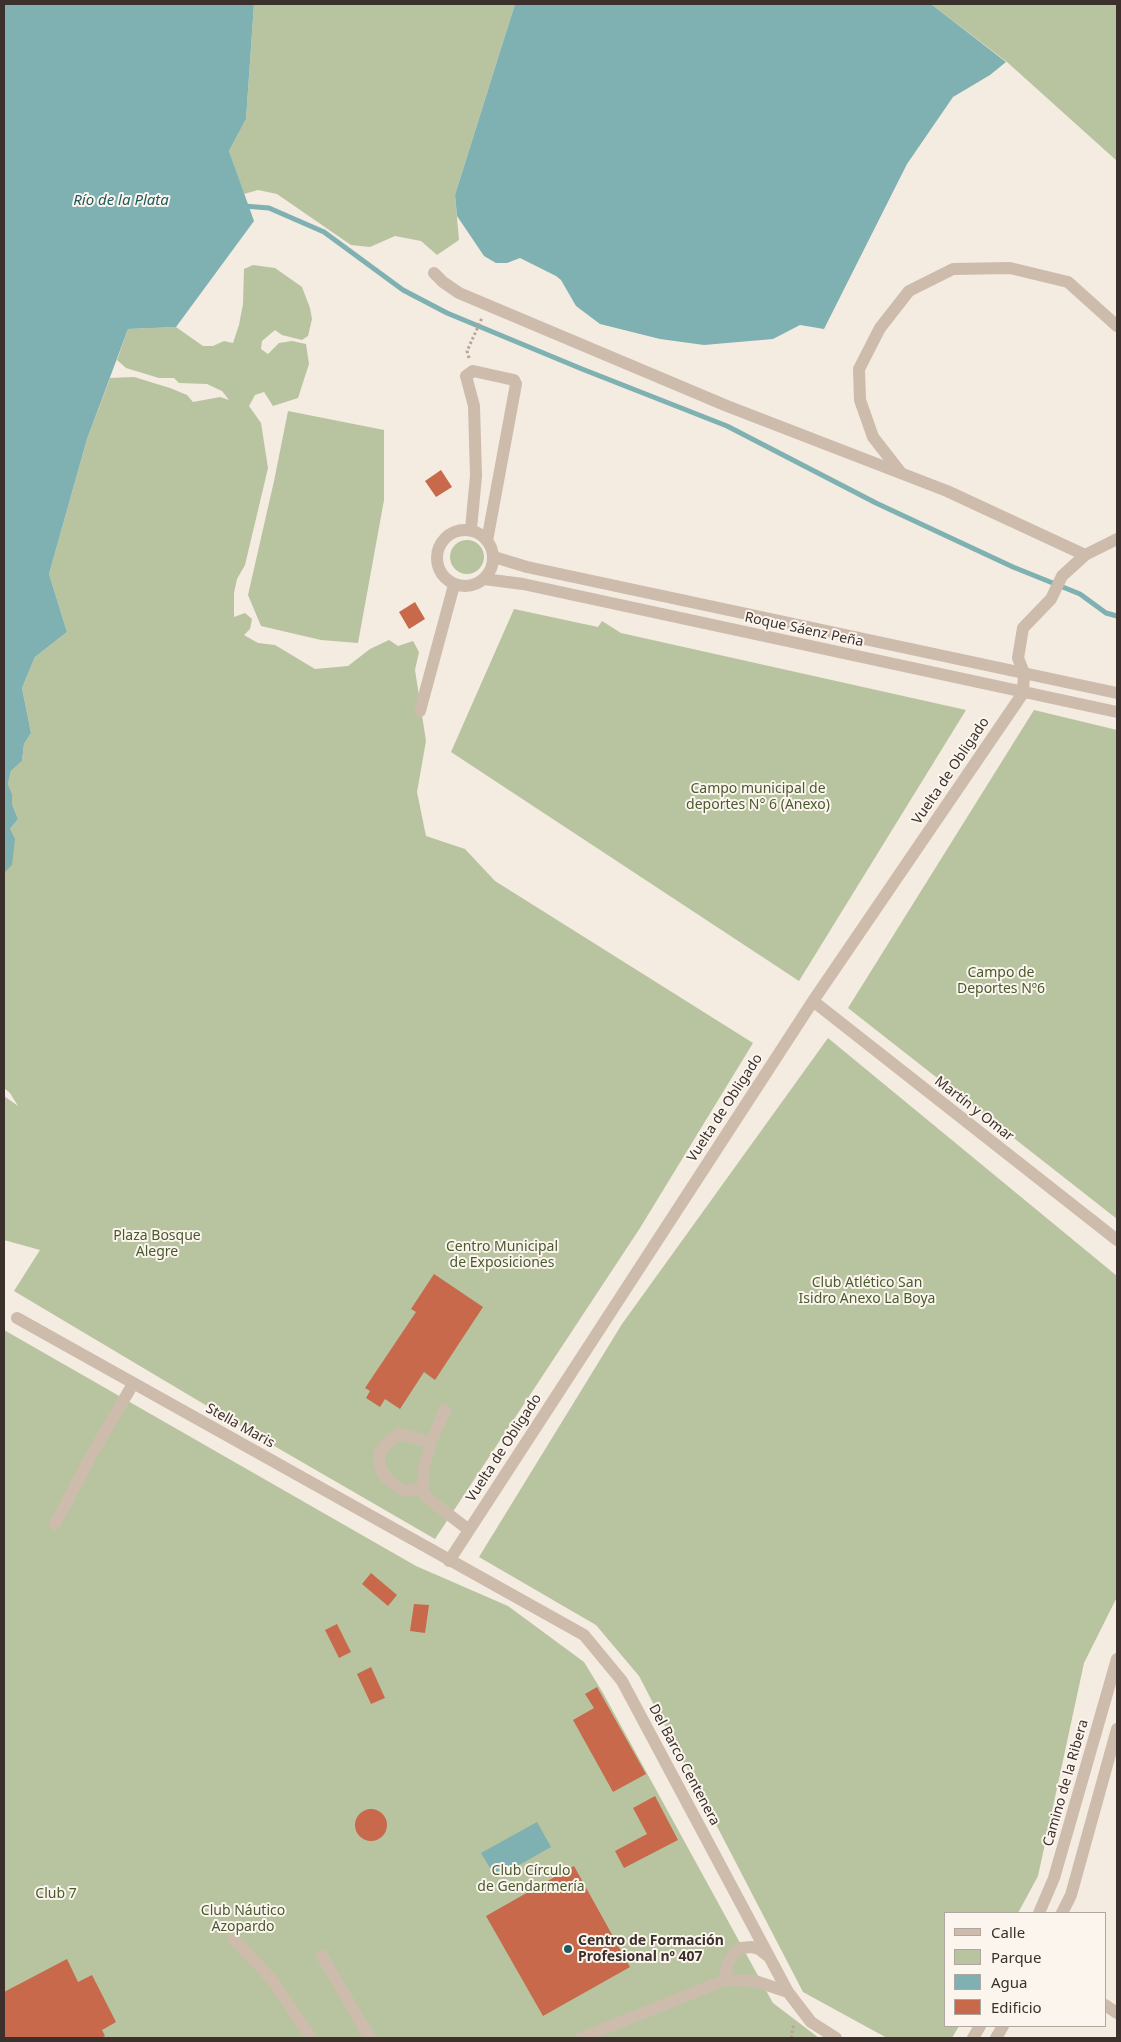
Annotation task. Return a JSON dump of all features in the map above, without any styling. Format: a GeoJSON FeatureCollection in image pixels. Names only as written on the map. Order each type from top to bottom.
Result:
{"type":"FeatureCollection","features":[{"type":"Feature","properties":{"kind":"street"},"geometry":{"type":"LineString","coordinates":[[901,473],[873,437],[860,400],[859,369],[880,328],[909,291],[953,269],[1010,268],[1068,282],[1117,326]]}},
{"type":"Feature","properties":{"kind":"street"},"geometry":{"type":"LineString","coordinates":[[434,273],[442,282],[459,293],[727,406],[947,491],[1085,555]]}},
{"type":"Feature","properties":{"kind":"street"},"geometry":{"type":"LineString","coordinates":[[471,529],[476,476],[474,406],[466,376],[473,371],[514,380],[516,384],[487,541]]}},
{"type":"Feature","properties":{"kind":"street"},"geometry":{"type":"LineString","coordinates":[[420,711],[454,584],[444,577],[438,567],[436,555],[442,540],[455,531],[471,529],[485,536],[493,550],[494,557],[484,579]]}},
{"type":"Feature","properties":{"kind":"street"},"geometry":{"type":"LineString","coordinates":[[1023,693],[1024,673],[1018,658],[1023,628],[1050,599],[1062,576],[1085,555],[1117,539]]}},
{"type":"Feature","properties":{"kind":"street","name":"Roque Sáenz Peña"},"geometry":{"type":"LineString","coordinates":[[494,557],[527,567],[1117,693]]}},
{"type":"Feature","properties":{"kind":"street","name":"Roque Sáenz Peña"},"geometry":{"type":"LineString","coordinates":[[454,584],[466,587],[478,584],[484,579],[523,584],[1117,712]]}},
{"type":"Feature","properties":{"kind":"street","name":"Vuelta de Obligado"},"geometry":{"type":"LineString","coordinates":[[449,1560],[813,1001],[1023,693]]}},
{"type":"Feature","properties":{"kind":"street","name":"Martín y Omar"},"geometry":{"type":"LineString","coordinates":[[813,1001],[1117,1240]]}},
{"type":"Feature","properties":{"kind":"street","name":"Stella Maris"},"geometry":{"type":"LineString","coordinates":[[17,1318],[449,1560]]}},
{"type":"Feature","properties":{"kind":"street"},"geometry":{"type":"LineString","coordinates":[[55,1524],[92,1454],[133,1384]]}},
{"type":"Feature","properties":{"kind":"street"},"geometry":{"type":"LineString","coordinates":[[445,1410],[431,1442],[424,1467],[423,1489],[426,1497],[469,1530]]}},
{"type":"Feature","properties":{"kind":"street"},"geometry":{"type":"LineString","coordinates":[[423,1489],[404,1491],[386,1478],[379,1464],[379,1454],[386,1444],[399,1434],[431,1442]]}},
{"type":"Feature","properties":{"kind":"street","name":"Del Barco Centenera"},"geometry":{"type":"LineString","coordinates":[[449,1560],[584,1635],[622,1681],[788,1992],[811,2022],[836,2038]]}},
{"type":"Feature","properties":{"kind":"street","name":"Camino de la Ribera"},"geometry":{"type":"LineString","coordinates":[[1039,1912],[1054,1878],[1117,1661]]}},
{"type":"Feature","properties":{"kind":"street"},"geometry":{"type":"LineString","coordinates":[[1062,1912],[1071,1894],[1117,1729]]}},
{"type":"Feature","properties":{"kind":"street"},"geometry":{"type":"LineString","coordinates":[[233,1938],[274,1981],[312,2038]]}},
{"type":"Feature","properties":{"kind":"street"},"geometry":{"type":"LineString","coordinates":[[725,1980],[727,1965],[735,1952],[741,1948],[752,1946],[769,1956]]}},
{"type":"Feature","properties":{"kind":"street"},"geometry":{"type":"LineString","coordinates":[[322,1956],[370,2038]]}},
{"type":"Feature","properties":{"kind":"street"},"geometry":{"type":"LineString","coordinates":[[583,2038],[725,1980],[755,1980],[788,1992]]}},
{"type":"Feature","properties":{"kind":"street"},"geometry":{"type":"LineString","coordinates":[[1106,2006],[1117,2013]]}},
{"type":"Feature","properties":{"kind":"street"},"geometry":{"type":"LineString","coordinates":[[973,2038],[979,2027]]}},
{"type":"Feature","properties":{"kind":"street"},"geometry":{"type":"LineString","coordinates":[[996,2038],[1002,2027]]}},
{"type":"Feature","properties":{"kind":"path"},"geometry":{"type":"LineString","coordinates":[[471,342],[483,317]]}},
{"type":"Feature","properties":{"kind":"green space"},"geometry":{"type":"Polygon","coordinates":[[[254,4],[515,4],[455,195],[459,240],[437,255],[421,241],[395,236],[370,247],[351,245],[277,194],[258,190],[244,194],[229,151],[246,119],[254,4]]]}},
{"type":"Feature","properties":{"kind":"green space"},"geometry":{"type":"Polygon","coordinates":[[[931,4],[1117,4],[1117,161],[1007,62],[931,4]]]}},
{"type":"Feature","properties":{"kind":"green space"},"geometry":{"type":"Polygon","coordinates":[[[253,265],[275,268],[302,287],[312,319],[308,336],[302,340],[282,335],[275,330],[262,341],[261,349],[268,354],[279,343],[292,341],[306,344],[309,364],[298,398],[273,406],[264,392],[255,395],[249,406],[261,423],[268,468],[245,565],[237,579],[234,593],[234,617],[245,613],[252,619],[250,629],[244,635],[258,643],[275,645],[315,669],[348,666],[370,649],[389,640],[398,646],[413,641],[419,652],[415,670],[426,741],[417,792],[426,836],[465,849],[495,881],[753,1043],[640,1228],[435,1539],[14,1291],[40,1250],[4,1240],[4,1096],[18,1106],[10,1093],[4,1088],[4,873],[10,829],[18,819],[12,804],[12,794],[8,784],[11,771],[22,761],[24,744],[31,733],[22,688],[35,657],[67,632],[49,574],[87,439],[110,378],[134,377],[187,395],[193,402],[220,397],[229,400],[222,391],[207,384],[179,383],[174,378],[159,378],[126,368],[117,360],[128,329],[176,327],[203,346],[213,346],[224,341],[233,343],[243,304],[244,269],[253,265]]]}},
{"type":"Feature","properties":{"kind":"green space"},"geometry":{"type":"Polygon","coordinates":[[[288,411],[384,430],[384,500],[358,643],[321,640],[261,626],[248,595],[288,411]]]}},
{"type":"Feature","properties":{"kind":"green space"},"geometry":{"type":"Polygon","coordinates":[[[467,540],[474,541],[479,545],[483,550],[483,564],[479,569],[474,573],[467,574],[460,573],[455,569],[451,564],[450,557],[451,550],[455,545],[460,541],[467,540]]]}},
{"type":"Feature","properties":{"kind":"green space","name":"Campo municipal de deportes N° 6 (Anexo)"},"geometry":{"type":"Polygon","coordinates":[[[514,609],[598,627],[602,621],[621,633],[966,710],[799,981],[451,752],[514,609]]]}},
{"type":"Feature","properties":{"kind":"green space","name":"Campo de Deportes Nº6"},"geometry":{"type":"Polygon","coordinates":[[[1034,710],[1117,730],[1117,1219],[848,1008],[1034,710]]]}},
{"type":"Feature","properties":{"kind":"green space","name":"Club Atlético San Isidro Anexo La Boya"},"geometry":{"type":"Polygon","coordinates":[[[828,1038],[1117,1276],[1117,1597],[1084,1663],[1038,1876],[1019,1912],[944,1912],[944,2027],[958,2027],[952,2038],[887,2038],[803,1992],[639,1676],[596,1625],[479,1557],[622,1324],[828,1038]]]}},
{"type":"Feature","properties":{"kind":"green space"},"geometry":{"type":"Polygon","coordinates":[[[4,1330],[416,1566],[508,1606],[584,1662],[603,1693],[773,2003],[819,2038],[4,2038],[4,1330]]]}},
{"type":"Feature","properties":{"kind":"water","name":"Río de la Plata"},"geometry":{"type":"Polygon","coordinates":[[[4,4],[254,4],[246,119],[229,151],[254,221],[176,327],[128,329],[87,439],[49,574],[67,632],[35,657],[22,688],[31,733],[24,744],[22,761],[11,771],[8,784],[12,794],[12,804],[18,819],[10,829],[15,839],[12,865],[4,873],[4,4]]]}},
{"type":"Feature","properties":{"kind":"water"},"geometry":{"type":"Polygon","coordinates":[[[515,4],[931,4],[1006,62],[990,75],[953,97],[907,164],[824,329],[800,325],[773,339],[704,345],[660,339],[600,324],[576,306],[561,280],[556,276],[520,258],[507,263],[496,263],[484,256],[457,216],[455,195],[515,4]]]}},
{"type":"Feature","properties":{"kind":"water"},"geometry":{"type":"Polygon","coordinates":[[[537,1822],[551,1847],[496,1878],[481,1853],[537,1822]]]}},
{"type":"Feature","properties":{"kind":"building"},"geometry":{"type":"Polygon","coordinates":[[[441,470],[452,487],[436,497],[425,481],[441,470]]]}},
{"type":"Feature","properties":{"kind":"building"},"geometry":{"type":"Polygon","coordinates":[[[415,602],[425,619],[409,629],[399,612],[415,602]]]}},
{"type":"Feature","properties":{"kind":"building"},"geometry":{"type":"Polygon","coordinates":[[[434,1274],[483,1307],[435,1380],[424,1372],[400,1409],[385,1399],[380,1407],[366,1398],[370,1391],[365,1388],[416,1312],[411,1309],[434,1274]]]}},
{"type":"Feature","properties":{"kind":"building"},"geometry":{"type":"Polygon","coordinates":[[[371,1573],[397,1595],[388,1606],[362,1584],[371,1573]]]}},
{"type":"Feature","properties":{"kind":"building"},"geometry":{"type":"Polygon","coordinates":[[[414,1604],[429,1605],[425,1633],[410,1631],[414,1604]]]}},
{"type":"Feature","properties":{"kind":"building"},"geometry":{"type":"Polygon","coordinates":[[[337,1624],[351,1652],[339,1658],[325,1630],[337,1624]]]}},
{"type":"Feature","properties":{"kind":"building"},"geometry":{"type":"Polygon","coordinates":[[[371,1667],[385,1698],[371,1704],[357,1674],[371,1667]]]}},
{"type":"Feature","properties":{"kind":"building"},"geometry":{"type":"Polygon","coordinates":[[[597,1687],[646,1774],[613,1792],[573,1720],[594,1708],[585,1694],[597,1687]]]}},
{"type":"Feature","properties":{"kind":"building"},"geometry":{"type":"Polygon","coordinates":[[[655,1796],[678,1840],[624,1868],[615,1851],[647,1834],[633,1808],[655,1796]]]}},
{"type":"Feature","properties":{"kind":"building"},"geometry":{"type":"Polygon","coordinates":[[[371,1809],[382,1814],[387,1825],[382,1836],[371,1841],[360,1836],[355,1825],[360,1814],[371,1809]]]}},
{"type":"Feature","properties":{"kind":"building"},"geometry":{"type":"Polygon","coordinates":[[[574,1866],[630,1967],[543,2016],[486,1916],[574,1866]]]}},
{"type":"Feature","properties":{"kind":"building"},"geometry":{"type":"Polygon","coordinates":[[[67,1959],[78,1982],[92,1975],[116,2022],[102,2030],[105,2036],[101,2038],[4,2038],[4,1992],[67,1959]]]}},
{"type":"Feature","properties":{"kind":"waterway"},"geometry":{"type":"LineString","coordinates":[[244,206],[269,208],[324,232],[403,290],[447,313],[727,426],[876,503],[1013,567],[1080,594],[1106,613],[1117,616]]}},
{"type":"Feature","properties":{"kind":"place","name":"Centro de Formación Profesional nº 407"},"geometry":{"type":"Point","coordinates":[568,1949]}},
{"type":"Feature","properties":{"kind":"park label","name":"Plaza Bosque Alegre"},"geometry":{"type":"Point","coordinates":[157,1244]}},
{"type":"Feature","properties":{"kind":"park label","name":"Centro Municipal de Exposiciones"},"geometry":{"type":"Point","coordinates":[502,1256]}},
{"type":"Feature","properties":{"kind":"park label","name":"Club Círculo de Gendarmería"},"geometry":{"type":"Point","coordinates":[531,1879]}},
{"type":"Feature","properties":{"kind":"park label","name":"Club 7"},"geometry":{"type":"Point","coordinates":[56,1894]}},
{"type":"Feature","properties":{"kind":"park label","name":"Club Náutico Azopardo"},"geometry":{"type":"Point","coordinates":[243,1919]}}]}
